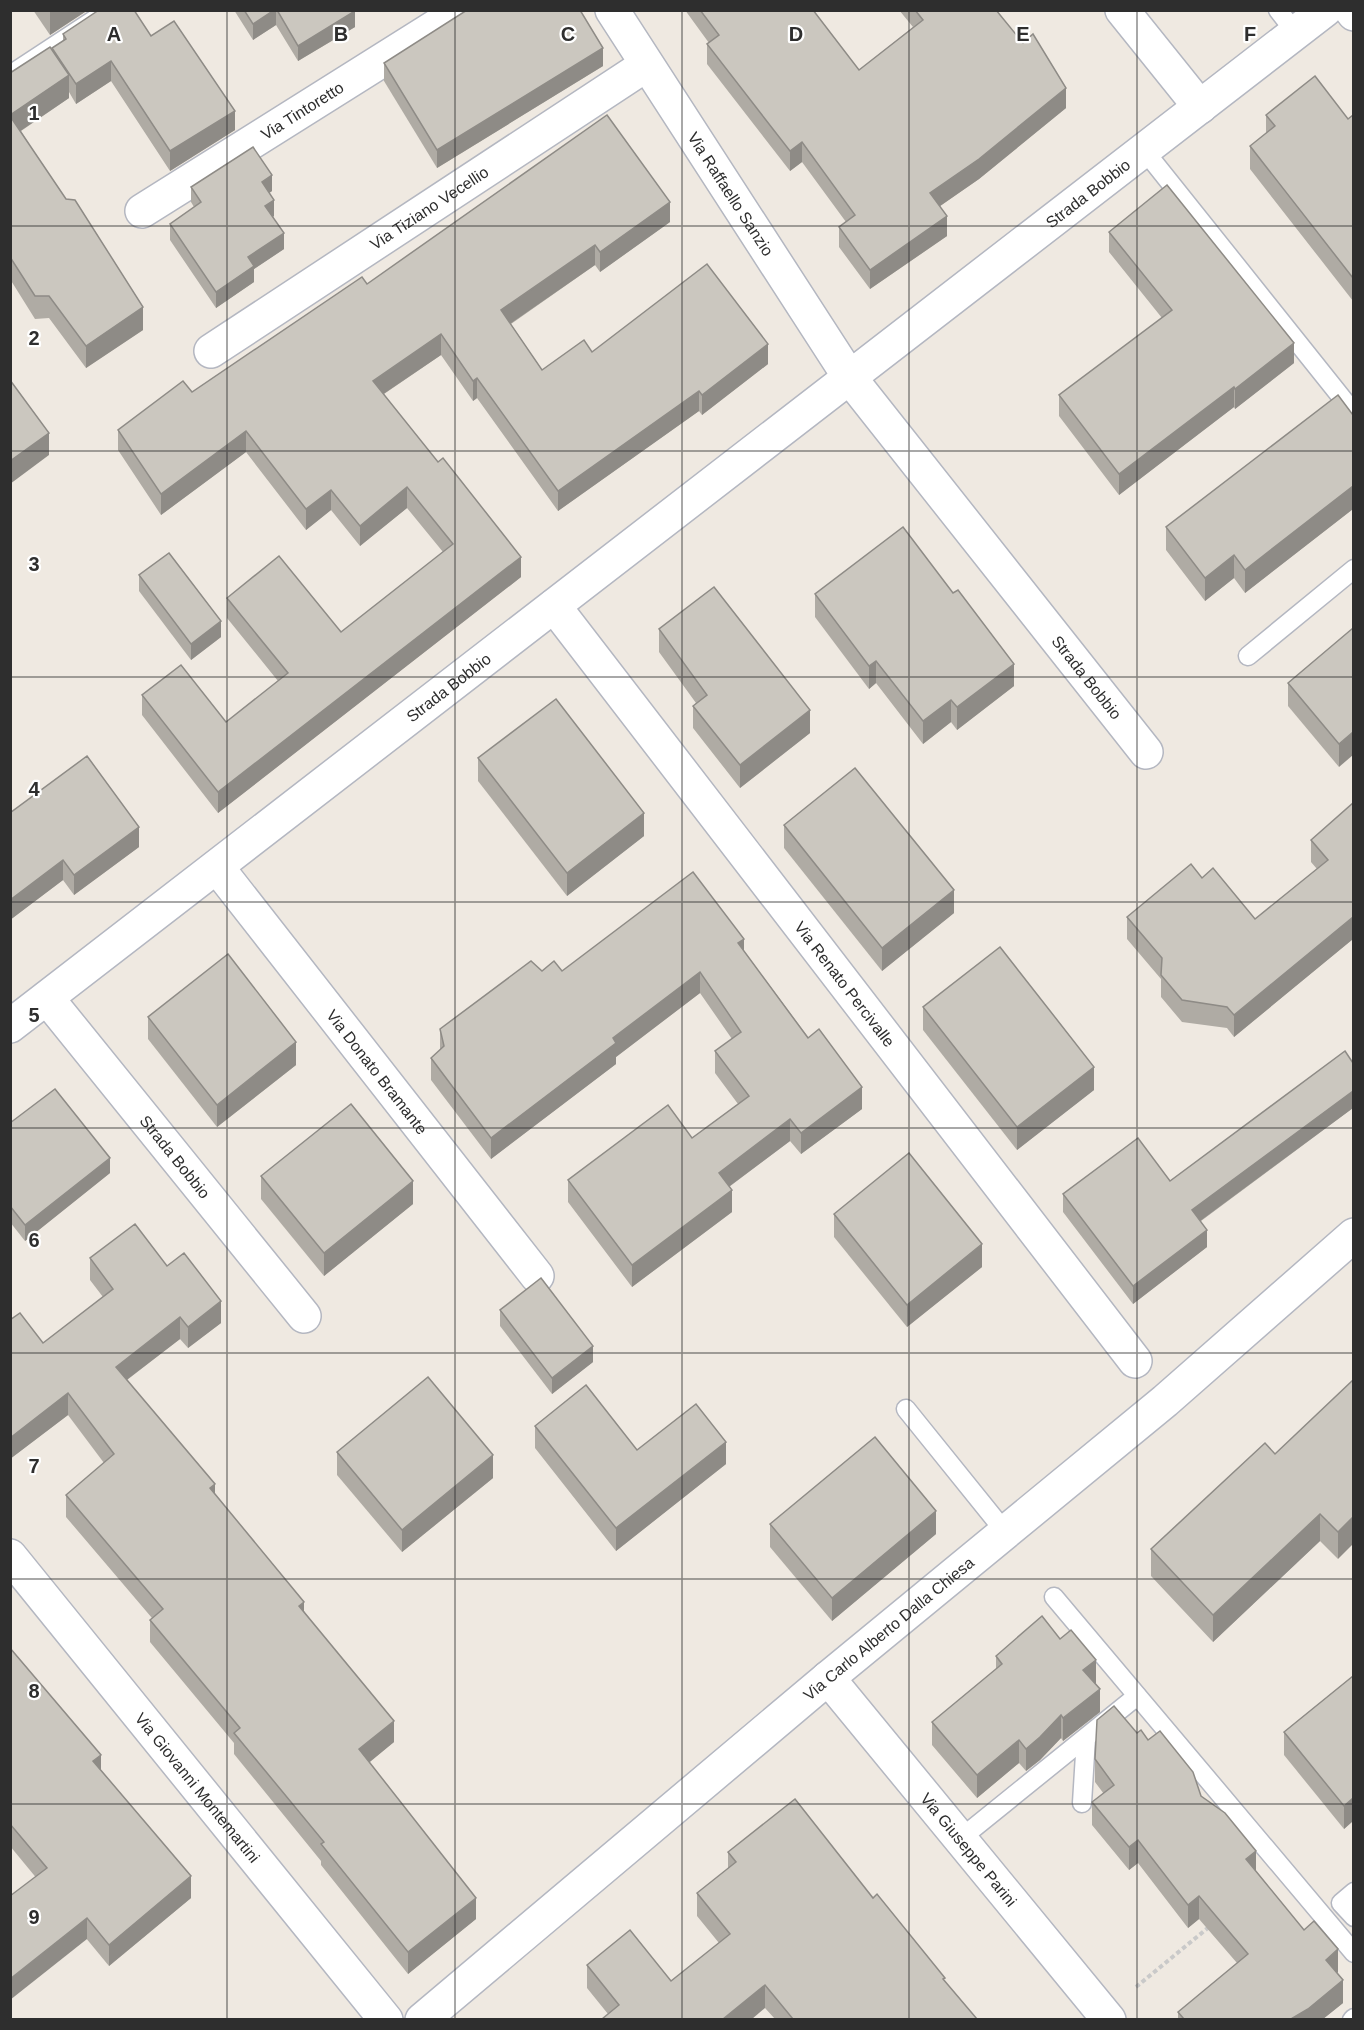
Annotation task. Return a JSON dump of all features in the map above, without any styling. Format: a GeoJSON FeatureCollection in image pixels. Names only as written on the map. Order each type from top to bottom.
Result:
{"type":"FeatureCollection","features":[{"type":"Feature","properties":{"kind":"street","name":"Via Tintoretto"},"geometry":{"type":"LineString","coordinates":[[142,211],[462,10]]}},
{"type":"Feature","properties":{"kind":"street","name":"Via Raffaello Sanzio"},"geometry":{"type":"LineString","coordinates":[[612,10],[850,378]]}},
{"type":"Feature","properties":{"kind":"street"},"geometry":{"type":"LineString","coordinates":[[1122,10],[1200,107]]}},
{"type":"Feature","properties":{"kind":"street","name":"Strada Bobbio"},"geometry":{"type":"LineString","coordinates":[[10,1026],[1200,107],[1287,22],[1325,10]]}},
{"type":"Feature","properties":{"kind":"street","name":"Via Tiziano Vecellio"},"geometry":{"type":"LineString","coordinates":[[211,351],[646,65]]}},
{"type":"Feature","properties":{"kind":"street","name":"Strada Bobbio"},"geometry":{"type":"LineString","coordinates":[[850,378],[1146,752]]}},
{"type":"Feature","properties":{"kind":"street","name":"Via Renato Percivalle"},"geometry":{"type":"LineString","coordinates":[[554,606],[1135,1361]]}},
{"type":"Feature","properties":{"kind":"street","name":"Via Donato Bramante"},"geometry":{"type":"LineString","coordinates":[[217,867],[537,1276]]}},
{"type":"Feature","properties":{"kind":"street","name":"Strada Bobbio"},"geometry":{"type":"LineString","coordinates":[[47,998],[304,1316]]}},
{"type":"Feature","properties":{"kind":"street","name":"Via Carlo Alberto Dalla Chiesa"},"geometry":{"type":"LineString","coordinates":[[422,2019],[828,1678],[1165,1401],[1353,1235]]}},
{"type":"Feature","properties":{"kind":"street","name":"Via Giovanni Montemartini"},"geometry":{"type":"LineString","coordinates":[[10,1556],[386,2019]]}},
{"type":"Feature","properties":{"kind":"street","name":"Via Giuseppe Parini"},"geometry":{"type":"LineString","coordinates":[[828,1678],[1106,2017]]}},
{"type":"Feature","properties":{"kind":"lane"},"geometry":{"type":"LineString","coordinates":[[10,75],[109,10]]}},
{"type":"Feature","properties":{"kind":"lane"},"geometry":{"type":"LineString","coordinates":[[1144,150],[1353,413]]}},
{"type":"Feature","properties":{"kind":"lane"},"geometry":{"type":"LineString","coordinates":[[1248,656],[1353,569]]}},
{"type":"Feature","properties":{"kind":"lane"},"geometry":{"type":"LineString","coordinates":[[906,1409],[1005,1533]]}},
{"type":"Feature","properties":{"kind":"lane"},"geometry":{"type":"LineString","coordinates":[[1054,1597],[1353,1953]]}},
{"type":"Feature","properties":{"kind":"lane"},"geometry":{"type":"LineString","coordinates":[[960,1839],[1137,1696]]}},
{"type":"Feature","properties":{"kind":"lane"},"geometry":{"type":"LineString","coordinates":[[1082,1803],[1086,1738]]}},
{"type":"Feature","properties":{"kind":"lane"},"geometry":{"type":"LineString","coordinates":[[1353,1892],[1341,1903],[1353,1917]]}},
{"type":"Feature","properties":{"kind":"path"},"geometry":{"type":"LineString","coordinates":[[1106,2017],[1212,1925]]}},
{"type":"Feature","properties":{"kind":"building"},"geometry":{"type":"Polygon","coordinates":[[[99,10],[134,10],[151,36],[174,21],[235,111],[170,151],[111,61],[76,84],[52,48],[66,39],[63,34],[99,10]]]}},
{"type":"Feature","properties":{"kind":"building"},"geometry":{"type":"Polygon","coordinates":[[[244,10],[274,10],[253,24],[244,10]]]}},
{"type":"Feature","properties":{"kind":"building"},"geometry":{"type":"Polygon","coordinates":[[[277,10],[354,10],[355,11],[298,46],[277,10]]]}},
{"type":"Feature","properties":{"kind":"building"},"geometry":{"type":"Polygon","coordinates":[[[467,10],[580,10],[603,48],[437,150],[384,63],[467,10]]]}},
{"type":"Feature","properties":{"kind":"building"},"geometry":{"type":"Polygon","coordinates":[[[700,10],[813,10],[859,70],[923,20],[915,10],[996,10],[1023,43],[1033,34],[1066,88],[979,159],[930,193],[947,216],[870,270],[839,227],[855,215],[802,142],[790,151],[707,44],[719,35],[700,10]]]}},
{"type":"Feature","properties":{"kind":"building"},"geometry":{"type":"Polygon","coordinates":[[[50,47],[69,75],[10,115],[10,73],[50,47]]]}},
{"type":"Feature","properties":{"kind":"building"},"geometry":{"type":"Polygon","coordinates":[[[1315,76],[1348,119],[1353,115],[1353,278],[1250,146],[1275,126],[1266,115],[1315,76]]]}},
{"type":"Feature","properties":{"kind":"building"},"geometry":{"type":"Polygon","coordinates":[[[607,115],[670,202],[600,252],[595,245],[501,310],[542,370],[584,340],[592,352],[707,264],[768,344],[702,395],[699,391],[558,491],[477,378],[473,381],[441,334],[373,381],[438,462],[443,458],[521,557],[218,792],[142,695],[181,665],[226,722],[288,673],[227,598],[279,556],[341,632],[453,544],[407,487],[360,526],[331,490],[306,509],[246,431],[161,494],[118,430],[183,381],[192,392],[362,277],[367,284],[607,115]]]}},
{"type":"Feature","properties":{"kind":"building"},"geometry":{"type":"Polygon","coordinates":[[[10,116],[66,199],[75,200],[143,307],[86,346],[49,296],[35,296],[10,257],[10,116]]]}},
{"type":"Feature","properties":{"kind":"building"},"geometry":{"type":"Polygon","coordinates":[[[253,147],[272,175],[262,182],[274,200],[265,206],[284,233],[248,257],[254,266],[216,292],[170,224],[201,202],[191,187],[253,147]]]}},
{"type":"Feature","properties":{"kind":"building"},"geometry":{"type":"Polygon","coordinates":[[[1167,185],[1294,343],[1119,474],[1059,395],[1172,310],[1109,232],[1167,185]]]}},
{"type":"Feature","properties":{"kind":"building"},"geometry":{"type":"Polygon","coordinates":[[[10,380],[49,433],[10,461],[10,380]]]}},
{"type":"Feature","properties":{"kind":"building"},"geometry":{"type":"Polygon","coordinates":[[[1338,395],[1353,415],[1353,486],[1245,570],[1234,555],[1205,578],[1166,527],[1338,395]]]}},
{"type":"Feature","properties":{"kind":"building"},"geometry":{"type":"Polygon","coordinates":[[[903,527],[953,593],[958,590],[1014,664],[957,707],[951,700],[923,721],[876,661],[869,666],[815,594],[903,527]]]}},
{"type":"Feature","properties":{"kind":"building"},"geometry":{"type":"Polygon","coordinates":[[[169,553],[221,621],[191,644],[139,575],[169,553]]]}},
{"type":"Feature","properties":{"kind":"building"},"geometry":{"type":"Polygon","coordinates":[[[714,587],[810,710],[740,765],[693,706],[707,695],[659,629],[714,587]]]}},
{"type":"Feature","properties":{"kind":"building"},"geometry":{"type":"Polygon","coordinates":[[[1353,628],[1353,732],[1339,744],[1288,683],[1353,628]]]}},
{"type":"Feature","properties":{"kind":"building"},"geometry":{"type":"Polygon","coordinates":[[[556,699],[644,813],[567,873],[478,758],[556,699]]]}},
{"type":"Feature","properties":{"kind":"building"},"geometry":{"type":"Polygon","coordinates":[[[87,756],[139,827],[74,875],[63,860],[10,900],[10,813],[87,756]]]}},
{"type":"Feature","properties":{"kind":"building"},"geometry":{"type":"Polygon","coordinates":[[[855,768],[954,890],[882,948],[784,825],[855,768]]]}},
{"type":"Feature","properties":{"kind":"building"},"geometry":{"type":"Polygon","coordinates":[[[1353,803],[1353,917],[1234,1015],[1227,1007],[1182,1000],[1161,975],[1162,958],[1127,917],[1191,864],[1202,878],[1213,868],[1255,919],[1328,860],[1311,840],[1353,803]]]}},
{"type":"Feature","properties":{"kind":"building"},"geometry":{"type":"Polygon","coordinates":[[[693,872],[744,939],[738,943],[808,1038],[819,1029],[862,1087],[801,1133],[790,1119],[719,1173],[732,1190],[632,1265],[568,1180],[668,1105],[692,1138],[749,1096],[715,1051],[741,1032],[700,972],[613,1038],[616,1043],[491,1138],[431,1058],[444,1046],[440,1029],[531,961],[542,971],[554,961],[562,971],[693,872]]]}},
{"type":"Feature","properties":{"kind":"building"},"geometry":{"type":"Polygon","coordinates":[[[1000,947],[1094,1067],[1017,1127],[923,1007],[1000,947]]]}},
{"type":"Feature","properties":{"kind":"building"},"geometry":{"type":"Polygon","coordinates":[[[228,954],[296,1042],[217,1105],[148,1017],[228,954]]]}},
{"type":"Feature","properties":{"kind":"building"},"geometry":{"type":"Polygon","coordinates":[[[1345,1051],[1353,1063],[1353,1091],[1192,1210],[1207,1230],[1133,1286],[1063,1194],[1138,1138],[1170,1181],[1345,1051]]]}},
{"type":"Feature","properties":{"kind":"building"},"geometry":{"type":"Polygon","coordinates":[[[55,1089],[110,1158],[25,1225],[10,1206],[10,1123],[55,1089]]]}},
{"type":"Feature","properties":{"kind":"building"},"geometry":{"type":"Polygon","coordinates":[[[351,1104],[413,1181],[324,1253],[261,1176],[351,1104]]]}},
{"type":"Feature","properties":{"kind":"building"},"geometry":{"type":"Polygon","coordinates":[[[909,1153],[982,1244],[907,1305],[834,1214],[909,1153]]]}},
{"type":"Feature","properties":{"kind":"building"},"geometry":{"type":"Polygon","coordinates":[[[135,1224],[167,1266],[184,1253],[221,1301],[188,1327],[180,1317],[116,1367],[215,1484],[210,1488],[304,1602],[299,1606],[394,1721],[359,1749],[476,1898],[408,1952],[321,1844],[324,1842],[234,1733],[240,1728],[150,1620],[163,1609],[66,1495],[114,1454],[68,1393],[10,1438],[10,1320],[20,1313],[43,1343],[113,1289],[90,1258],[135,1224]]]}},
{"type":"Feature","properties":{"kind":"building"},"geometry":{"type":"Polygon","coordinates":[[[541,1278],[593,1346],[552,1378],[500,1310],[541,1278]]]}},
{"type":"Feature","properties":{"kind":"building"},"geometry":{"type":"Polygon","coordinates":[[[428,1377],[493,1455],[402,1530],[337,1452],[428,1377]]]}},
{"type":"Feature","properties":{"kind":"building"},"geometry":{"type":"Polygon","coordinates":[[[1353,1380],[1353,1517],[1338,1532],[1320,1514],[1213,1615],[1151,1549],[1265,1443],[1275,1454],[1353,1380]]]}},
{"type":"Feature","properties":{"kind":"building"},"geometry":{"type":"Polygon","coordinates":[[[586,1385],[637,1450],[696,1404],[726,1442],[616,1528],[535,1426],[586,1385]]]}},
{"type":"Feature","properties":{"kind":"building"},"geometry":{"type":"Polygon","coordinates":[[[875,1437],[936,1511],[832,1598],[770,1524],[875,1437]]]}},
{"type":"Feature","properties":{"kind":"building"},"geometry":{"type":"Polygon","coordinates":[[[1042,1616],[1060,1639],[1071,1630],[1096,1660],[1083,1670],[1100,1689],[1063,1718],[1061,1715],[1026,1749],[1019,1740],[977,1775],[932,1722],[1002,1664],[996,1656],[1042,1616]]]}},
{"type":"Feature","properties":{"kind":"building"},"geometry":{"type":"Polygon","coordinates":[[[10,1648],[101,1755],[93,1761],[191,1876],[109,1945],[87,1918],[10,1979],[10,1896],[47,1868],[10,1824],[10,1648]]]}},
{"type":"Feature","properties":{"kind":"building"},"geometry":{"type":"Polygon","coordinates":[[[1353,1676],[1353,1798],[1344,1806],[1284,1732],[1353,1676]]]}},
{"type":"Feature","properties":{"kind":"building"},"geometry":{"type":"Polygon","coordinates":[[[1114,1706],[1137,1733],[1141,1730],[1148,1740],[1160,1731],[1193,1772],[1201,1796],[1225,1813],[1256,1851],[1246,1859],[1304,1930],[1314,1921],[1338,1949],[1326,1960],[1343,1980],[1308,2009],[1291,2019],[1184,2019],[1178,2012],[1248,1954],[1199,1896],[1188,1905],[1138,1840],[1129,1847],[1092,1802],[1114,1785],[1095,1759],[1097,1720],[1114,1706]]]}},
{"type":"Feature","properties":{"kind":"building"},"geometry":{"type":"Polygon","coordinates":[[[795,1799],[873,1898],[877,1894],[977,2019],[793,2019],[765,1985],[723,2019],[602,2019],[619,2005],[587,1965],[630,1930],[671,1981],[730,1934],[697,1893],[736,1862],[728,1852],[795,1799]]]}}]}
